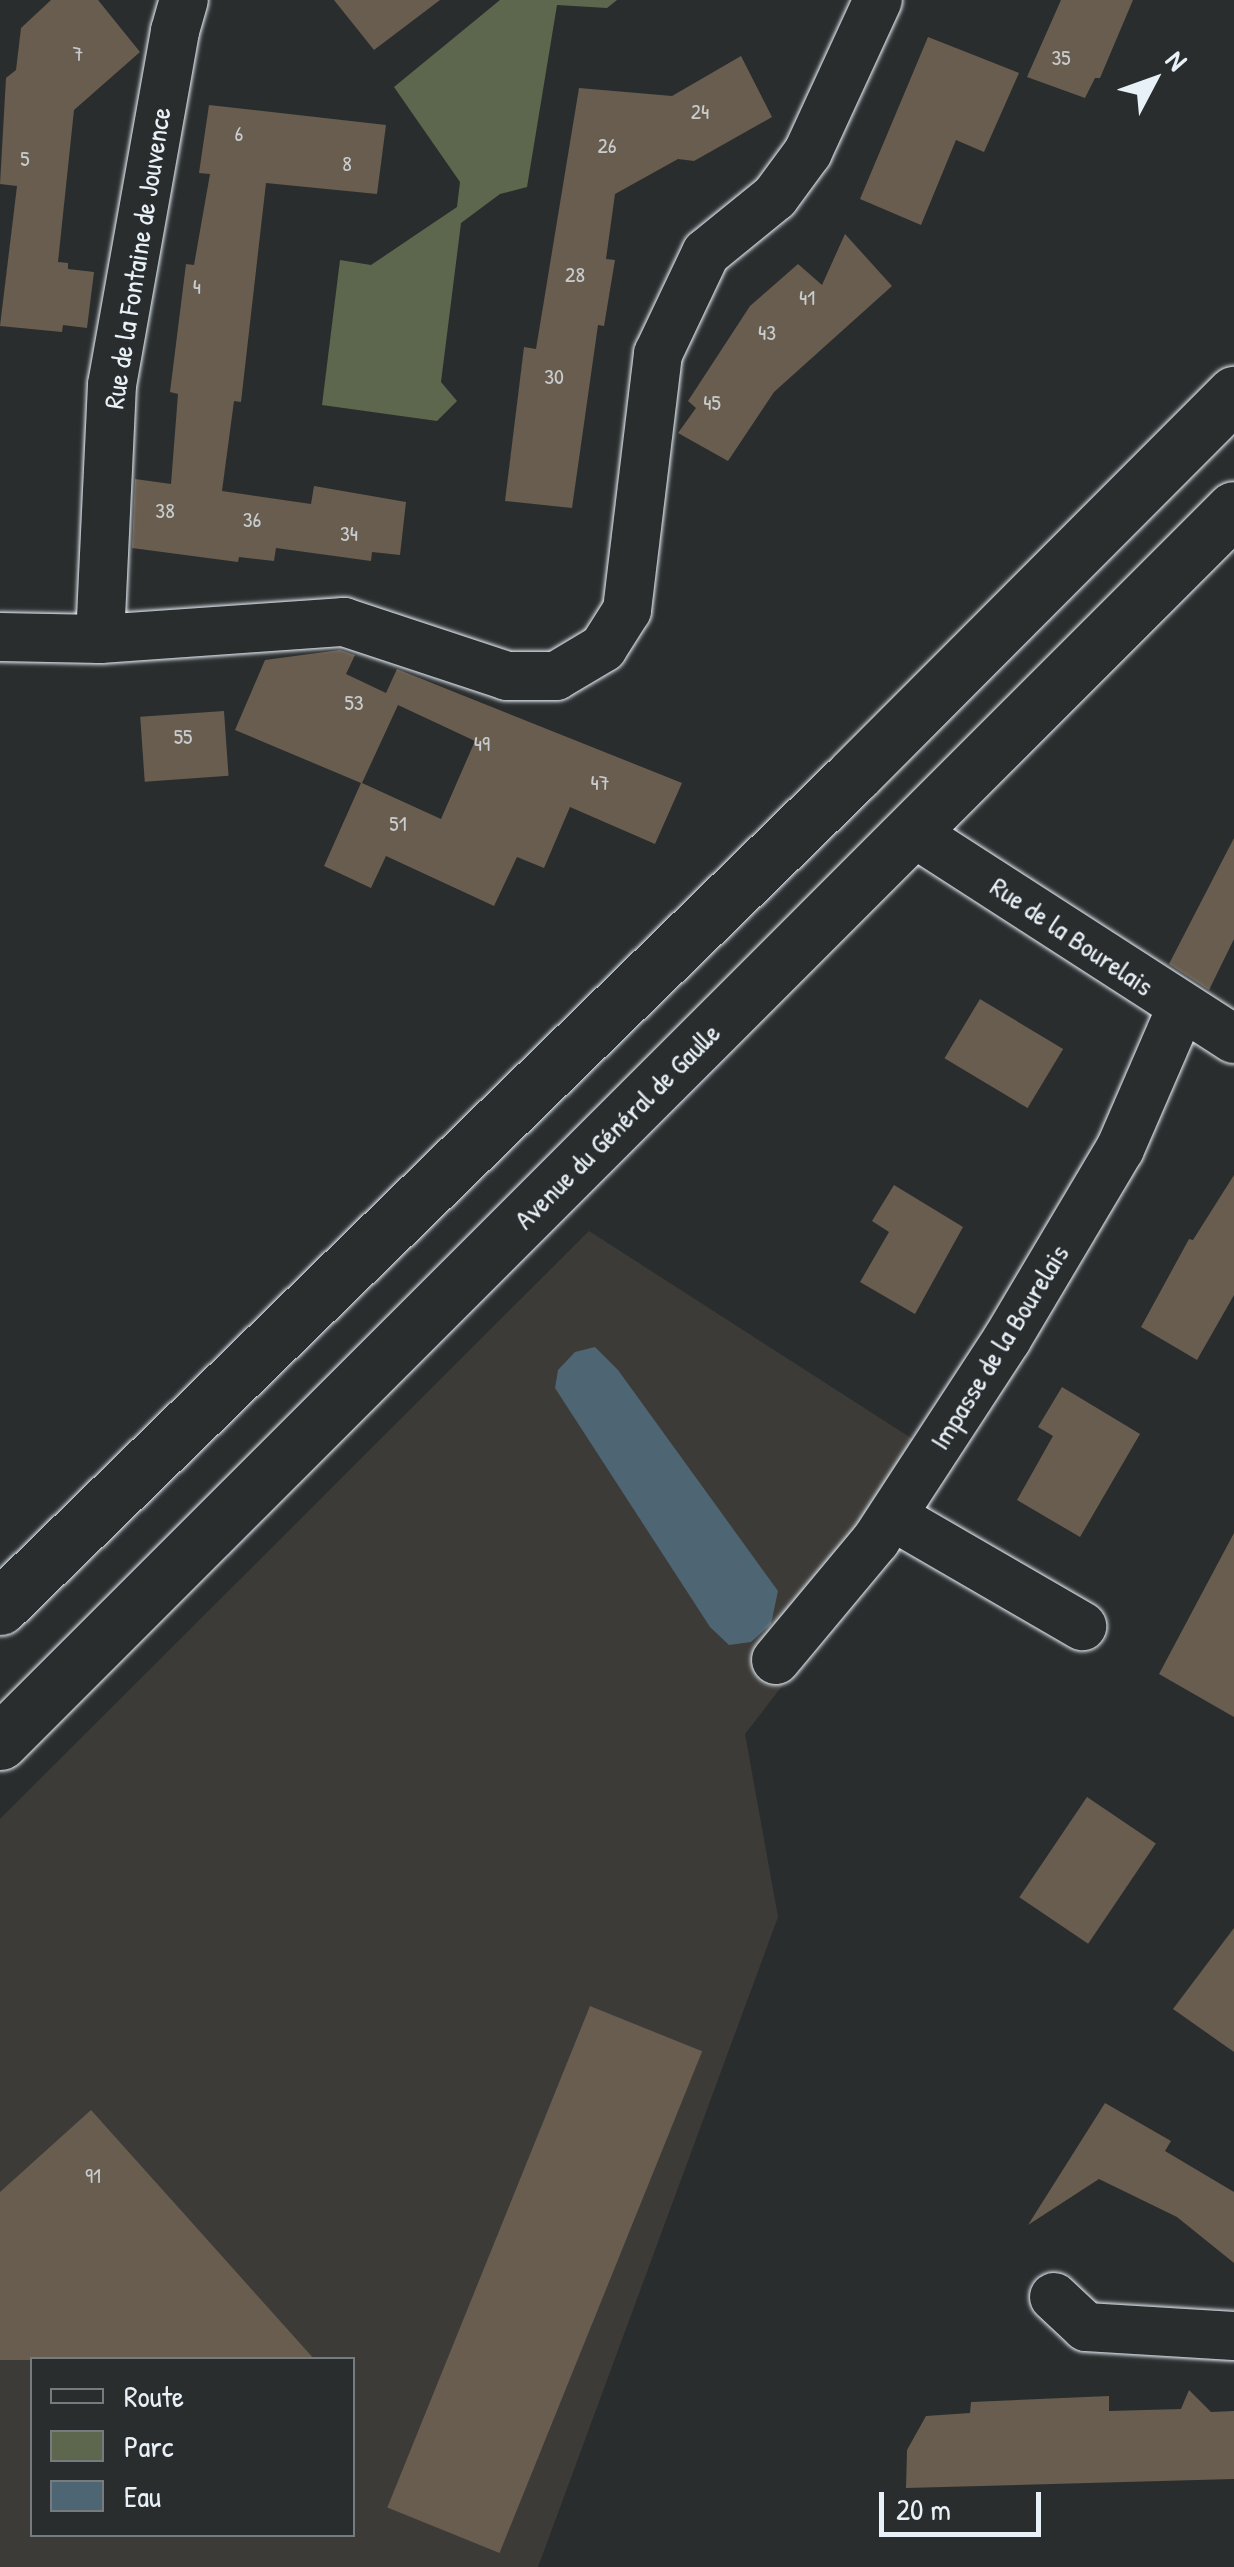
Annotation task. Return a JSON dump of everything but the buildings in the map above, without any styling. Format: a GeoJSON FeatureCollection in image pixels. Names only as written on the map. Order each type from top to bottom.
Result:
{"type":"FeatureCollection","features":[{"type":"Feature","properties":{"kind":"main road"},"geometry":{"type":"LineString","coordinates":[[0,1607],[853,776],[1234,394]]}},
{"type":"Feature","properties":{"kind":"main road","name":"Avenue du Général de Gaulle"},"geometry":{"type":"LineString","coordinates":[[0,1742],[1234,510]]}},
{"type":"Feature","properties":{"kind":"street","name":"Rue de la Fontaine de Jouvence"},"geometry":{"type":"LineString","coordinates":[[100,639],[112,386],[175,31],[184,0]]}},
{"type":"Feature","properties":{"kind":"street"},"geometry":{"type":"LineString","coordinates":[[0,637],[100,639],[344,622],[507,676],[556,676],[603,648],[626,610],[658,354],[706,253],[775,198],[808,152],[878,0]]}},
{"type":"Feature","properties":{"kind":"street","name":"Rue de la Bourelais"},"geometry":{"type":"LineString","coordinates":[[912,831],[1181,1008],[1234,1038]]}},
{"type":"Feature","properties":{"kind":"street","name":"Impasse de la Bourelais"},"geometry":{"type":"LineString","coordinates":[[776,1660],[892,1516],[1008,1340],[1120,1149],[1181,1008]]}},
{"type":"Feature","properties":{"kind":"street"},"geometry":{"type":"LineString","coordinates":[[892,1516],[1082,1626]]}},
{"type":"Feature","properties":{"kind":"street"},"geometry":{"type":"LineString","coordinates":[[1054,2296],[1086,2328],[1234,2336]]}},
{"type":"Feature","properties":{"kind":"shaded area"},"geometry":{"type":"Polygon","coordinates":[[[589,1231],[953,1465],[745,1734],[778,1917],[538,2567],[0,2567],[0,1819],[589,1231]]]}},
{"type":"Feature","properties":{"kind":"green space"},"geometry":{"type":"Polygon","coordinates":[[[500,0],[617,0],[607,8],[557,5],[527,187],[500,194],[461,223],[441,382],[457,401],[437,421],[322,405],[340,260],[371,265],[457,207],[460,182],[394,87],[500,0]]]}},
{"type":"Feature","properties":{"kind":"water"},"geometry":{"type":"Polygon","coordinates":[[[595,1347],[618,1370],[778,1591],[771,1624],[751,1642],[729,1645],[710,1627],[555,1388],[558,1370],[575,1352],[595,1347]]]}}]}
